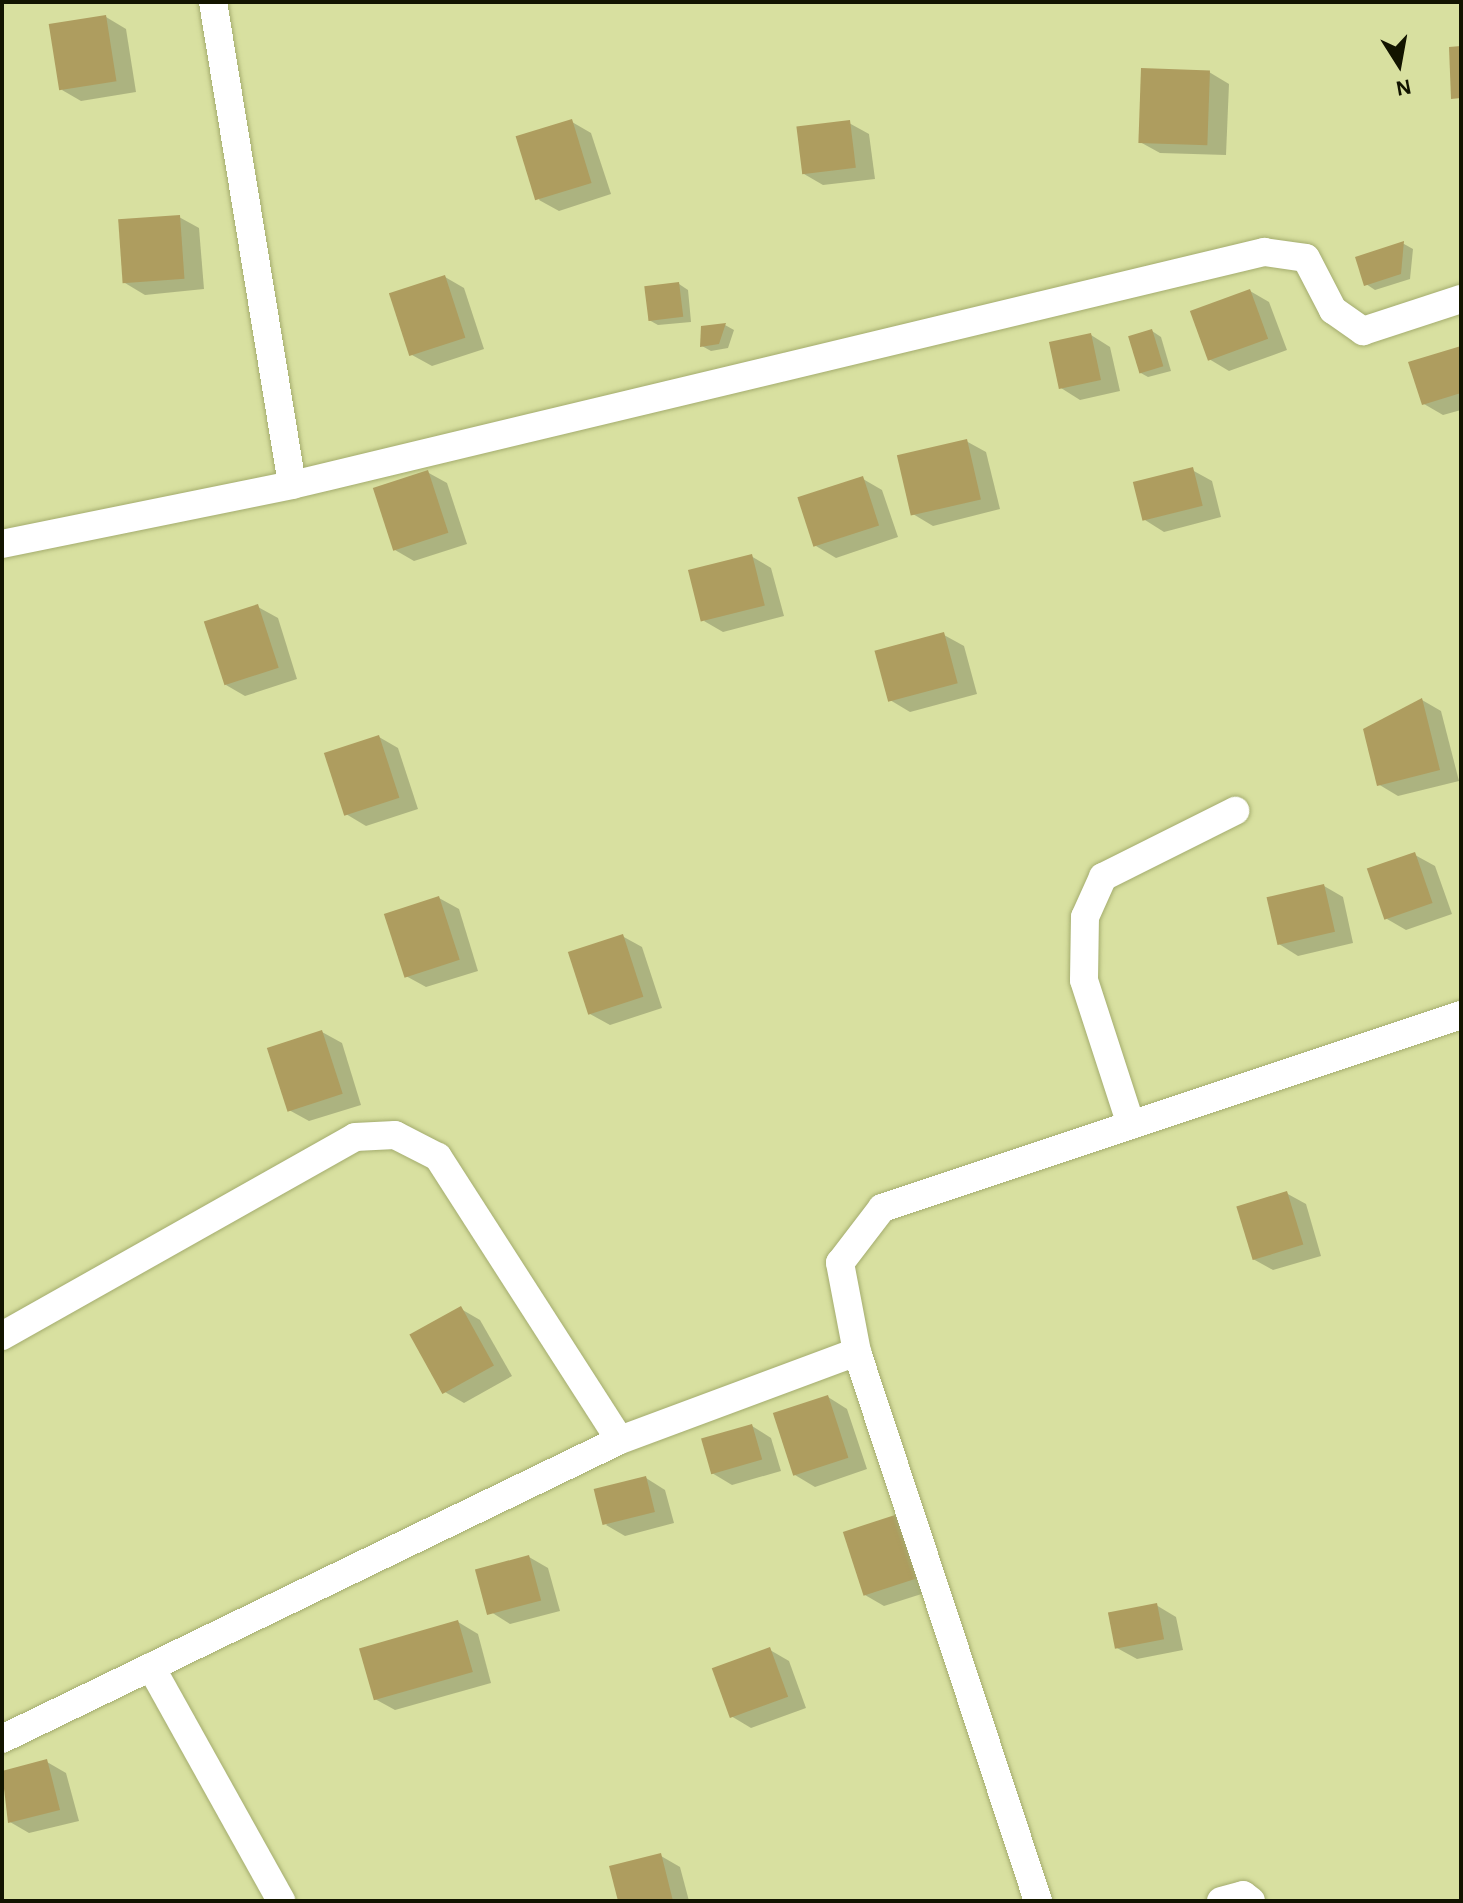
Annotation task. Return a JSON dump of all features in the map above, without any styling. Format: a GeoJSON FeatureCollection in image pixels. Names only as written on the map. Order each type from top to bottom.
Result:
{"type":"FeatureCollection","features":[{"type":"Feature","properties":{"kind":"street"},"geometry":{"type":"LineString","coordinates":[[213,2],[292,485]]}},
{"type":"Feature","properties":{"kind":"street"},"geometry":{"type":"LineString","coordinates":[[2,544],[292,485],[1264,252],[1306,258],[1333,310],[1363,331],[1461,299]]}},
{"type":"Feature","properties":{"kind":"street"},"geometry":{"type":"LineString","coordinates":[[1131,1125],[1084,980],[1085,917],[1103,877],[1235,811]]}},
{"type":"Feature","properties":{"kind":"street"},"geometry":{"type":"LineString","coordinates":[[1038,1901],[857,1352],[840,1263],[882,1208],[1461,1015]]}},
{"type":"Feature","properties":{"kind":"street"},"geometry":{"type":"LineString","coordinates":[[2,1336],[355,1137],[395,1135],[438,1157],[620,1440]]}},
{"type":"Feature","properties":{"kind":"street"},"geometry":{"type":"LineString","coordinates":[[2,1739],[620,1440],[857,1352]]}},
{"type":"Feature","properties":{"kind":"street"},"geometry":{"type":"LineString","coordinates":[[151,1667],[281,1901]]}},
{"type":"Feature","properties":{"kind":"street"},"geometry":{"type":"LineString","coordinates":[[1221,1901],[1243,1895],[1251,1901]]}},
{"type":"Feature","properties":{"kind":"building"},"geometry":{"type":"Polygon","coordinates":[[[106,15],[116,81],[59,90],[49,24],[106,15]]]}},
{"type":"Feature","properties":{"kind":"building"},"geometry":{"type":"Polygon","coordinates":[[[1461,46],[1461,98],[1451,99],[1449,47],[1461,46]]]}},
{"type":"Feature","properties":{"kind":"building"},"geometry":{"type":"Polygon","coordinates":[[[1141,68],[1210,70],[1207,145],[1138,143],[1141,68]]]}},
{"type":"Feature","properties":{"kind":"building"},"geometry":{"type":"Polygon","coordinates":[[[572,119],[592,183],[535,200],[516,136],[572,119]]]}},
{"type":"Feature","properties":{"kind":"building"},"geometry":{"type":"Polygon","coordinates":[[[850,120],[856,168],[802,174],[796,127],[850,120]]]}},
{"type":"Feature","properties":{"kind":"building"},"geometry":{"type":"Polygon","coordinates":[[[180,215],[184,279],[123,283],[118,219],[180,215]]]}},
{"type":"Feature","properties":{"kind":"building"},"geometry":{"type":"Polygon","coordinates":[[[1404,241],[1401,274],[1364,286],[1355,257],[1404,241]]]}},
{"type":"Feature","properties":{"kind":"building"},"geometry":{"type":"Polygon","coordinates":[[[445,275],[465,338],[409,356],[389,293],[445,275]]]}},
{"type":"Feature","properties":{"kind":"building"},"geometry":{"type":"Polygon","coordinates":[[[679,282],[683,317],[649,321],[644,286],[679,282]]]}},
{"type":"Feature","properties":{"kind":"building"},"geometry":{"type":"Polygon","coordinates":[[[1250,289],[1268,339],[1208,361],[1190,311],[1250,289]]]}},
{"type":"Feature","properties":{"kind":"building"},"geometry":{"type":"Polygon","coordinates":[[[726,323],[719,344],[700,347],[701,326],[726,323]]]}},
{"type":"Feature","properties":{"kind":"building"},"geometry":{"type":"Polygon","coordinates":[[[1152,329],[1163,366],[1139,374],[1128,336],[1152,329]]]}},
{"type":"Feature","properties":{"kind":"building"},"geometry":{"type":"Polygon","coordinates":[[[1091,333],[1101,380],[1059,389],[1049,342],[1091,333]]]}},
{"type":"Feature","properties":{"kind":"building"},"geometry":{"type":"Polygon","coordinates":[[[1461,346],[1461,393],[1422,405],[1408,362],[1461,346]]]}},
{"type":"Feature","properties":{"kind":"building"},"geometry":{"type":"Polygon","coordinates":[[[967,439],[981,499],[911,516],[897,455],[967,439]]]}},
{"type":"Feature","properties":{"kind":"building"},"geometry":{"type":"Polygon","coordinates":[[[1193,467],[1203,506],[1143,521],[1133,482],[1193,467]]]}},
{"type":"Feature","properties":{"kind":"building"},"geometry":{"type":"Polygon","coordinates":[[[428,470],[448,533],[393,551],[373,488],[428,470]]]}},
{"type":"Feature","properties":{"kind":"building"},"geometry":{"type":"Polygon","coordinates":[[[863,476],[879,525],[813,547],[797,497],[863,476]]]}},
{"type":"Feature","properties":{"kind":"building"},"geometry":{"type":"Polygon","coordinates":[[[752,554],[765,605],[701,621],[688,570],[752,554]]]}},
{"type":"Feature","properties":{"kind":"building"},"geometry":{"type":"Polygon","coordinates":[[[258,604],[279,668],[224,685],[204,622],[258,604]]]}},
{"type":"Feature","properties":{"kind":"building"},"geometry":{"type":"Polygon","coordinates":[[[944,632],[958,683],[888,702],[874,651],[944,632]]]}},
{"type":"Feature","properties":{"kind":"building"},"geometry":{"type":"Polygon","coordinates":[[[1422,698],[1440,770],[1377,786],[1363,729],[1422,698]]]}},
{"type":"Feature","properties":{"kind":"building"},"geometry":{"type":"Polygon","coordinates":[[[379,735],[399,798],[344,816],[324,753],[379,735]]]}},
{"type":"Feature","properties":{"kind":"building"},"geometry":{"type":"Polygon","coordinates":[[[1415,852],[1433,903],[1384,920],[1367,869],[1415,852]]]}},
{"type":"Feature","properties":{"kind":"building"},"geometry":{"type":"Polygon","coordinates":[[[1324,884],[1335,932],[1278,945],[1267,897],[1324,884]]]}},
{"type":"Feature","properties":{"kind":"building"},"geometry":{"type":"Polygon","coordinates":[[[439,896],[460,960],[405,978],[384,914],[439,896]]]}},
{"type":"Feature","properties":{"kind":"building"},"geometry":{"type":"Polygon","coordinates":[[[623,934],[643,997],[588,1015],[568,952],[623,934]]]}},
{"type":"Feature","properties":{"kind":"building"},"geometry":{"type":"Polygon","coordinates":[[[322,1030],[343,1094],[288,1112],[267,1048],[322,1030]]]}},
{"type":"Feature","properties":{"kind":"building"},"geometry":{"type":"Polygon","coordinates":[[[1287,1191],[1303,1245],[1253,1260],[1236,1206],[1287,1191]]]}},
{"type":"Feature","properties":{"kind":"building"},"geometry":{"type":"Polygon","coordinates":[[[461,1306],[494,1365],[442,1394],[409,1335],[461,1306]]]}},
{"type":"Feature","properties":{"kind":"building"},"geometry":{"type":"Polygon","coordinates":[[[828,1395],[848,1458],[793,1476],[773,1413],[828,1395]]]}},
{"type":"Feature","properties":{"kind":"building"},"geometry":{"type":"Polygon","coordinates":[[[752,1424],[762,1460],[711,1474],[701,1439],[752,1424]]]}},
{"type":"Feature","properties":{"kind":"building"},"geometry":{"type":"Polygon","coordinates":[[[646,1476],[655,1512],[603,1525],[594,1489],[646,1476]]]}},
{"type":"Feature","properties":{"kind":"building"},"geometry":{"type":"Polygon","coordinates":[[[898,1514],[919,1578],[864,1596],[843,1532],[898,1514]]]}},
{"type":"Feature","properties":{"kind":"building"},"geometry":{"type":"Polygon","coordinates":[[[529,1555],[541,1600],[487,1615],[475,1569],[529,1555]]]}},
{"type":"Feature","properties":{"kind":"building"},"geometry":{"type":"Polygon","coordinates":[[[1157,1603],[1164,1639],[1115,1649],[1108,1613],[1157,1603]]]}},
{"type":"Feature","properties":{"kind":"building"},"geometry":{"type":"Polygon","coordinates":[[[458,1620],[473,1672],[374,1700],[359,1648],[458,1620]]]}},
{"type":"Feature","properties":{"kind":"building"},"geometry":{"type":"Polygon","coordinates":[[[770,1647],[788,1697],[730,1718],[712,1668],[770,1647]]]}},
{"type":"Feature","properties":{"kind":"building"},"geometry":{"type":"Polygon","coordinates":[[[47,1759],[60,1810],[8,1823],[2,1771],[47,1759]]]}},
{"type":"Feature","properties":{"kind":"building"},"geometry":{"type":"Polygon","coordinates":[[[661,1853],[673,1901],[618,1901],[609,1866],[661,1853]]]}}]}
